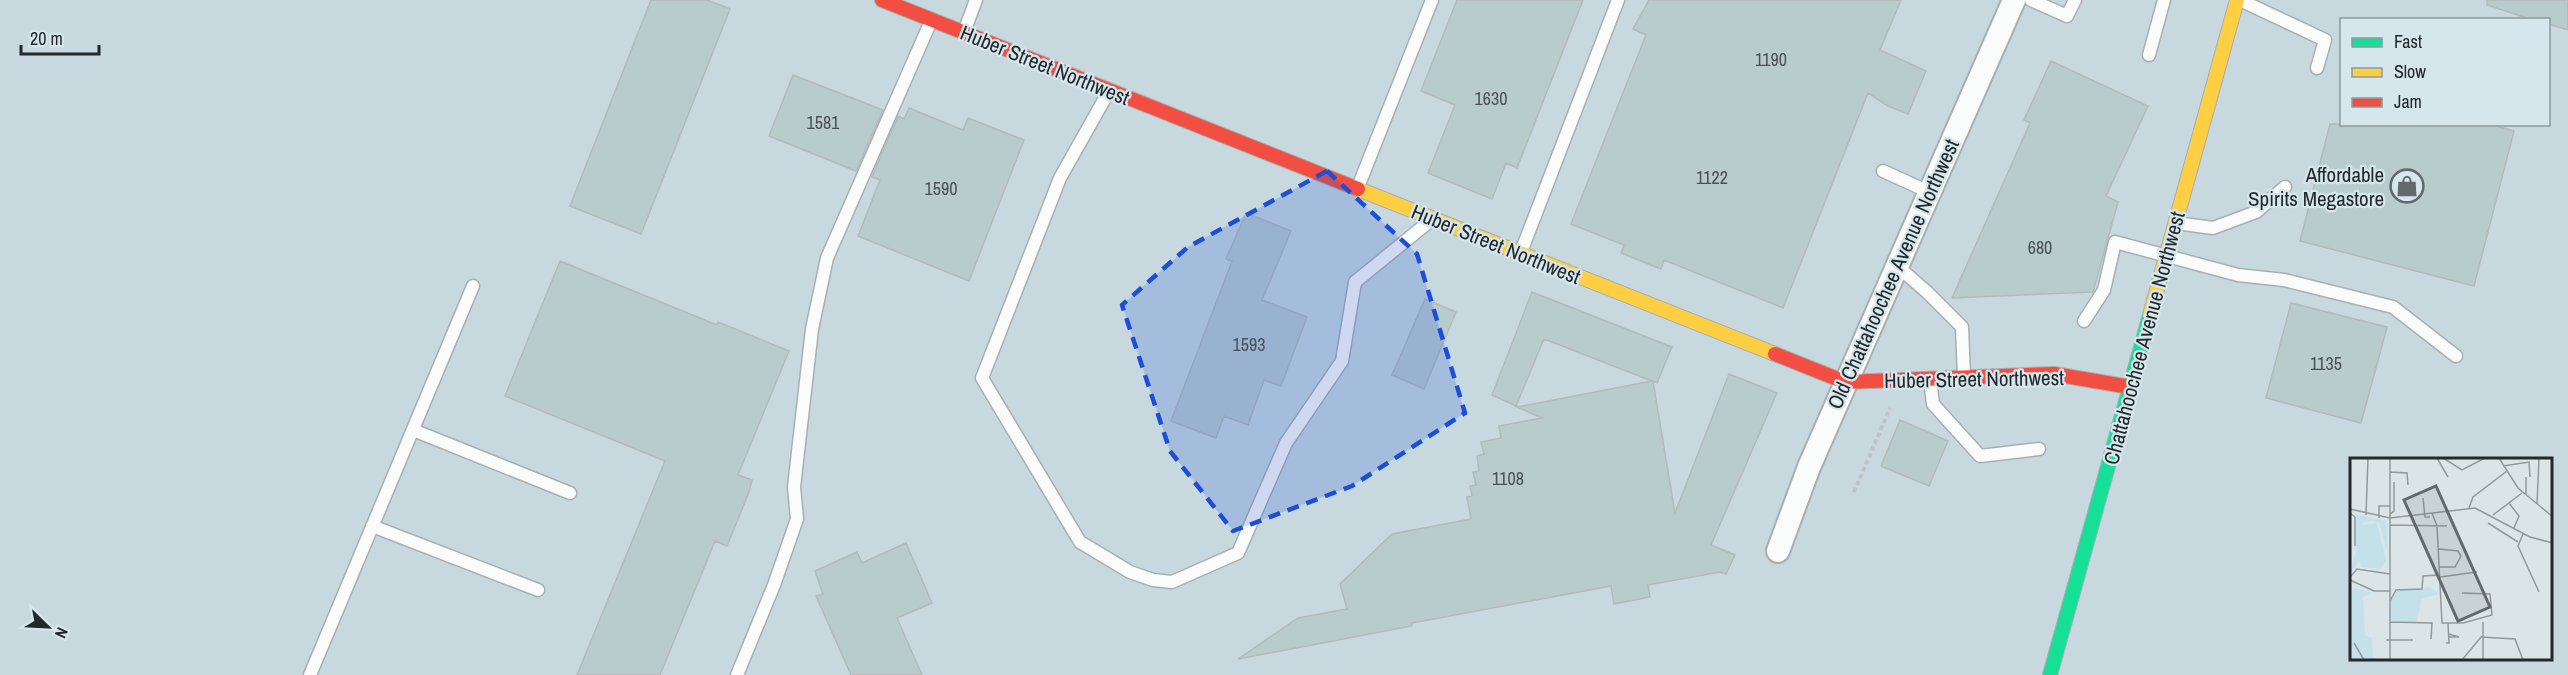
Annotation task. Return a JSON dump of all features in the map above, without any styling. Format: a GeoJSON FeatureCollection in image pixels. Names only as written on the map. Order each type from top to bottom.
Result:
{"type":"FeatureCollection","features":[{"type":"Feature","properties":{"kind":"street","name":"Huber Street Northwest"},"geometry":{"type":"LineString","coordinates":[[882,0],[1845,382],[2054,374],[2130,387]]}},
{"type":"Feature","properties":{"kind":"street","name":"Old Chattahoochee Avenue Northwest"},"geometry":{"type":"LineString","coordinates":[[1778,551],[1809,467],[1845,382],[2014,0]]}},
{"type":"Feature","properties":{"kind":"street","name":"Chattahoochee Avenue Northwest"},"geometry":{"type":"LineString","coordinates":[[2050,675],[2238,0]]}},
{"type":"Feature","properties":{"kind":"lane"},"geometry":{"type":"LineString","coordinates":[[964,32],[976,0]]}},
{"type":"Feature","properties":{"kind":"lane"},"geometry":{"type":"LineString","coordinates":[[1357,189],[1432,0]]}},
{"type":"Feature","properties":{"kind":"lane"},"geometry":{"type":"LineString","coordinates":[[1520,253],[1618,0]]}},
{"type":"Feature","properties":{"kind":"lane"},"geometry":{"type":"LineString","coordinates":[[2031,0],[2067,16],[2075,0]]}},
{"type":"Feature","properties":{"kind":"lane"},"geometry":{"type":"LineString","coordinates":[[2149,55],[2164,0]]}},
{"type":"Feature","properties":{"kind":"lane"},"geometry":{"type":"LineString","coordinates":[[2238,0],[2325,40],[2318,68]]}},
{"type":"Feature","properties":{"kind":"lane"},"geometry":{"type":"LineString","coordinates":[[737,675],[774,585],[797,519],[794,486],[811,340],[827,258],[932,20]]}},
{"type":"Feature","properties":{"kind":"lane"},"geometry":{"type":"LineString","coordinates":[[1109,90],[1060,178],[982,378],[1080,542],[1130,572],[1153,580],[1172,582],[1238,553],[1286,443],[1342,361],[1356,282],[1433,218]]}},
{"type":"Feature","properties":{"kind":"lane"},"geometry":{"type":"LineString","coordinates":[[1883,171],[1929,192]]}},
{"type":"Feature","properties":{"kind":"lane"},"geometry":{"type":"LineString","coordinates":[[2175,223],[2213,228],[2256,212],[2285,187]]}},
{"type":"Feature","properties":{"kind":"lane"},"geometry":{"type":"LineString","coordinates":[[2084,321],[2104,290],[2115,242],[2238,275],[2284,280],[2393,308],[2456,356]]}},
{"type":"Feature","properties":{"kind":"lane"},"geometry":{"type":"LineString","coordinates":[[1897,266],[1962,327],[1964,377]]}},
{"type":"Feature","properties":{"kind":"lane"},"geometry":{"type":"LineString","coordinates":[[310,675],[472,286]]}},
{"type":"Feature","properties":{"kind":"lane"},"geometry":{"type":"LineString","coordinates":[[1930,379],[1933,404],[1980,456],[2039,449]]}},
{"type":"Feature","properties":{"kind":"lane"},"geometry":{"type":"LineString","coordinates":[[413,430],[570,493]]}},
{"type":"Feature","properties":{"kind":"lane"},"geometry":{"type":"LineString","coordinates":[[372,526],[538,590]]}},
{"type":"Feature","properties":{"kind":"path"},"geometry":{"type":"LineString","coordinates":[[1854,492],[1892,405]]}},
{"type":"Feature","properties":{"kind":"highlighted area"},"geometry":{"type":"Polygon","coordinates":[[[1327,171],[1417,254],[1465,413],[1352,486],[1233,531],[1170,451],[1122,305],[1188,247],[1327,171]]]}},
{"type":"Feature","properties":{"kind":"shaded area"},"geometry":{"type":"Polygon","coordinates":[[[0,0],[2568,0],[2568,675],[0,675],[0,0]]]}},
{"type":"Feature","properties":{"kind":"building"},"geometry":{"type":"Polygon","coordinates":[[[651,0],[707,0],[730,9],[641,234],[570,206],[651,0]]]}},
{"type":"Feature","properties":{"kind":"building"},"geometry":{"type":"Polygon","coordinates":[[[1457,0],[1583,0],[1517,168],[1506,163],[1492,199],[1428,173],[1455,105],[1421,91],[1457,0]]]}},
{"type":"Feature","properties":{"kind":"building"},"geometry":{"type":"Polygon","coordinates":[[[1649,0],[1901,0],[1880,50],[1926,71],[1908,114],[1888,106],[1868,93],[1783,308],[1664,260],[1661,269],[1621,253],[1624,245],[1571,224],[1646,35],[1633,29],[1649,0]]]}},
{"type":"Feature","properties":{"kind":"building"},"geometry":{"type":"Polygon","coordinates":[[[2487,0],[2568,0],[2568,30],[2550,25],[2550,18],[2527,18],[2487,5],[2487,0]]]}},
{"type":"Feature","properties":{"kind":"building"},"geometry":{"type":"Polygon","coordinates":[[[2051,61],[2148,106],[2106,196],[2118,202],[2093,292],[1952,298],[2030,123],[2024,120],[2051,61]]]}},
{"type":"Feature","properties":{"kind":"building"},"geometry":{"type":"Polygon","coordinates":[[[793,75],[883,110],[856,171],[769,136],[793,75]]]}},
{"type":"Feature","properties":{"kind":"building"},"geometry":{"type":"Polygon","coordinates":[[[909,108],[963,130],[968,118],[1024,140],[969,281],[858,236],[880,180],[872,177],[898,116],[904,119],[909,108]]]}},
{"type":"Feature","properties":{"kind":"building","name":"Affordable Spirits Megastore"},"geometry":{"type":"Polygon","coordinates":[[[2330,124],[2340,124],[2340,126],[2496,126],[2514,131],[2474,286],[2300,241],[2330,124]]]}},
{"type":"Feature","properties":{"kind":"building"},"geometry":{"type":"Polygon","coordinates":[[[1246,213],[1291,231],[1262,300],[1307,317],[1281,386],[1264,380],[1248,425],[1224,416],[1216,438],[1171,421],[1232,261],[1226,259],[1246,213]]]}},
{"type":"Feature","properties":{"kind":"building"},"geometry":{"type":"Polygon","coordinates":[[[560,261],[717,325],[718,322],[789,351],[738,475],[752,480],[749,492],[727,546],[715,541],[660,675],[577,675],[665,461],[505,396],[560,261]]]}},
{"type":"Feature","properties":{"kind":"building"},"geometry":{"type":"Polygon","coordinates":[[[1532,292],[1672,347],[1657,383],[1653,381],[1675,513],[1729,374],[1777,393],[1711,545],[1735,555],[1726,574],[1720,572],[1648,585],[1650,597],[1614,604],[1611,586],[1412,623],[1412,626],[1238,659],[1298,618],[1347,609],[1340,584],[1392,534],[1471,519],[1467,497],[1472,496],[1470,486],[1476,485],[1473,472],[1479,471],[1477,456],[1484,454],[1481,442],[1501,438],[1499,426],[1542,418],[1517,407],[1652,381],[1544,339],[1516,406],[1492,395],[1532,292]]]}},
{"type":"Feature","properties":{"kind":"building"},"geometry":{"type":"Polygon","coordinates":[[[1425,299],[1456,312],[1424,389],[1392,375],[1425,299]]]}},
{"type":"Feature","properties":{"kind":"building"},"geometry":{"type":"Polygon","coordinates":[[[2291,303],[2387,327],[2361,423],[2266,398],[2291,303]]]}},
{"type":"Feature","properties":{"kind":"building"},"geometry":{"type":"Polygon","coordinates":[[[1900,420],[1948,441],[1929,486],[1881,466],[1900,420]]]}},
{"type":"Feature","properties":{"kind":"building"},"geometry":{"type":"Polygon","coordinates":[[[906,543],[932,603],[897,618],[922,675],[851,675],[816,596],[823,594],[815,571],[857,552],[862,563],[906,543]]]}},
{"type":"Feature","properties":{"kind":"traffic: fast"},"geometry":{"type":"LineString","coordinates":[[2050,675],[2150,315]]}},
{"type":"Feature","properties":{"kind":"traffic: slow"},"geometry":{"type":"LineString","coordinates":[[2150,315],[2237,0]]}},
{"type":"Feature","properties":{"kind":"traffic: slow"},"geometry":{"type":"LineString","coordinates":[[1358,189],[1775,354]]}},
{"type":"Feature","properties":{"kind":"traffic: jam"},"geometry":{"type":"LineString","coordinates":[[882,0],[1358,189]]}},
{"type":"Feature","properties":{"kind":"traffic: jam"},"geometry":{"type":"LineString","coordinates":[[1775,354],[1845,382],[2054,374],[2130,387]]}},
{"type":"Feature","properties":{"kind":"place","name":"Affordable Spirits Megastore"},"geometry":{"type":"Point","coordinates":[2407,186]}}]}
